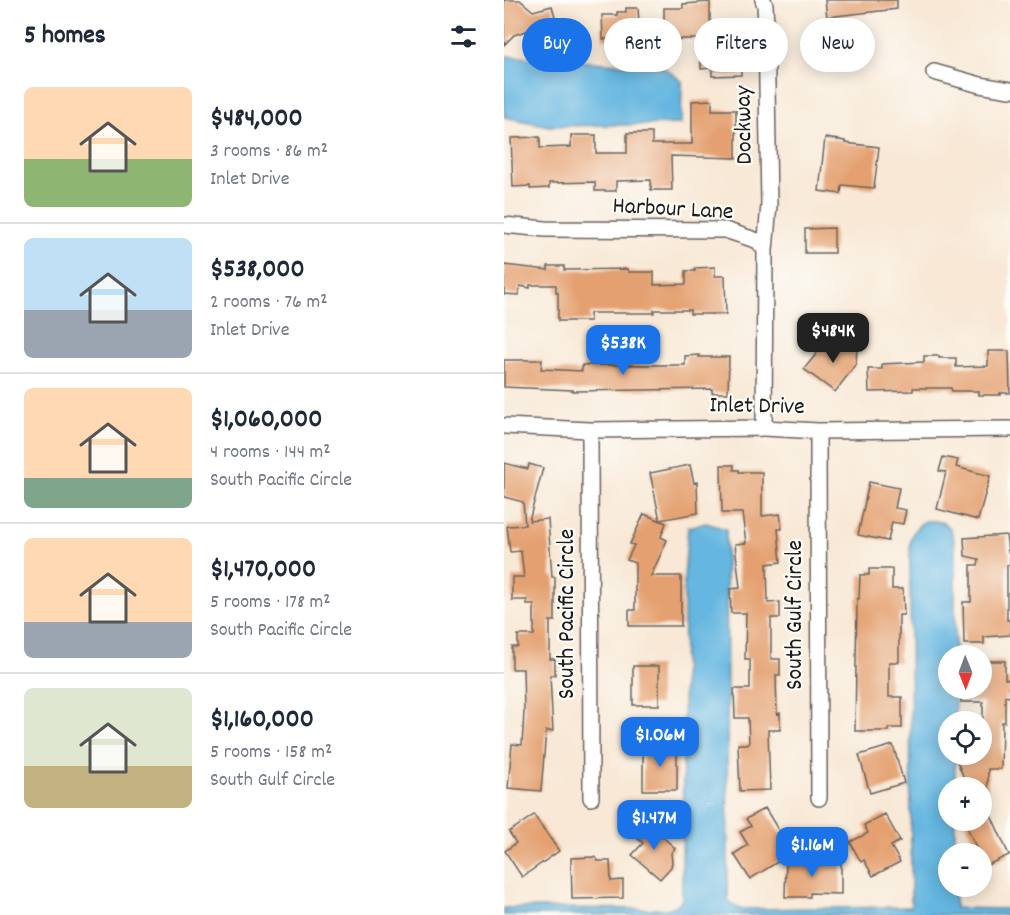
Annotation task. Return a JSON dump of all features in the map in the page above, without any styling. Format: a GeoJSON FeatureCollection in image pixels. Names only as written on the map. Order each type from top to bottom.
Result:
{"type":"FeatureCollection","features":[{"type":"Feature","properties":{"kind":"street","name":"Dockway"},"geometry":{"type":"LineString","coordinates":[[763,0],[766,25],[769,206],[765,250]]}},
{"type":"Feature","properties":{"kind":"street"},"geometry":{"type":"LineString","coordinates":[[934,72],[981,85],[1010,90]]}},
{"type":"Feature","properties":{"kind":"street","name":"Harbour Lane"},"geometry":{"type":"LineString","coordinates":[[504,225],[545,229],[725,230],[758,241],[765,250]]}},
{"type":"Feature","properties":{"kind":"street"},"geometry":{"type":"LineString","coordinates":[[764,428],[765,250]]}},
{"type":"Feature","properties":{"kind":"street","name":"Inlet Drive"},"geometry":{"type":"LineString","coordinates":[[504,426],[590,430],[1010,429]]}},
{"type":"Feature","properties":{"kind":"street","name":"South Pacific Circle"},"geometry":{"type":"LineString","coordinates":[[590,430],[591,798]]}},
{"type":"Feature","properties":{"kind":"street","name":"South Gulf Circle"},"geometry":{"type":"LineString","coordinates":[[818,431],[819,798]]}},
{"type":"Feature","properties":{"kind":"water"},"geometry":{"type":"Polygon","coordinates":[[[504,56],[522,57],[522,72],[592,72],[592,62],[604,63],[604,72],[670,72],[682,81],[681,124],[549,126],[504,117],[504,56]]]}},
{"type":"Feature","properties":{"kind":"water"},"geometry":{"type":"Polygon","coordinates":[[[926,521],[944,523],[950,529],[955,547],[955,645],[938,645],[938,699],[955,699],[955,711],[938,711],[938,765],[955,765],[955,777],[938,777],[938,831],[955,831],[955,843],[938,843],[938,897],[955,897],[955,908],[1010,909],[1010,915],[504,915],[504,908],[667,909],[676,906],[682,900],[684,578],[688,527],[706,523],[726,529],[728,900],[739,909],[911,907],[910,548],[911,539],[919,526],[926,521]]]}},
{"type":"Feature","properties":{"kind":"building"},"geometry":{"type":"Polygon","coordinates":[[[504,0],[520,0],[533,11],[552,6],[555,18],[522,18],[522,32],[514,35],[504,45],[504,0]]]}},
{"type":"Feature","properties":{"kind":"building"},"geometry":{"type":"Polygon","coordinates":[[[825,0],[897,0],[897,9],[827,17],[825,0]]]}},
{"type":"Feature","properties":{"kind":"building"},"geometry":{"type":"Polygon","coordinates":[[[710,2],[710,18],[694,18],[694,39],[682,39],[682,18],[664,18],[664,8],[683,8],[683,4],[710,2]]]}},
{"type":"Feature","properties":{"kind":"building"},"geometry":{"type":"Polygon","coordinates":[[[626,8],[638,8],[639,18],[604,18],[603,39],[602,15],[617,15],[617,12],[626,12],[626,8]]]}},
{"type":"Feature","properties":{"kind":"building"},"geometry":{"type":"Polygon","coordinates":[[[712,72],[741,72],[741,75],[712,76],[712,72]]]}},
{"type":"Feature","properties":{"kind":"building"},"geometry":{"type":"Polygon","coordinates":[[[712,100],[712,110],[736,110],[736,158],[671,156],[672,190],[651,190],[651,180],[616,181],[616,191],[595,191],[595,182],[549,183],[549,188],[513,187],[511,138],[540,137],[540,148],[571,147],[571,135],[596,135],[596,153],[627,153],[627,133],[652,133],[652,144],[692,144],[692,101],[712,100]]]}},
{"type":"Feature","properties":{"kind":"building"},"geometry":{"type":"Polygon","coordinates":[[[825,138],[879,147],[874,188],[842,185],[841,194],[819,191],[825,138]]]}},
{"type":"Feature","properties":{"kind":"building"},"geometry":{"type":"Polygon","coordinates":[[[834,228],[834,253],[805,253],[805,229],[834,228]]]}},
{"type":"Feature","properties":{"kind":"building"},"geometry":{"type":"Polygon","coordinates":[[[504,265],[548,270],[548,266],[564,266],[564,270],[628,269],[628,272],[654,272],[654,285],[686,284],[686,271],[715,267],[715,276],[725,276],[726,314],[690,314],[690,310],[654,310],[654,313],[590,313],[590,321],[558,321],[556,285],[530,285],[530,288],[520,286],[519,295],[504,294],[504,265]]]}},
{"type":"Feature","properties":{"kind":"building"},"geometry":{"type":"Polygon","coordinates":[[[849,341],[857,347],[856,364],[835,392],[804,369],[825,343],[828,345],[849,341]]]}},
{"type":"Feature","properties":{"kind":"building"},"geometry":{"type":"Polygon","coordinates":[[[988,351],[1009,351],[1010,393],[978,395],[978,391],[952,391],[951,388],[913,388],[913,391],[869,392],[868,369],[882,369],[882,364],[924,362],[924,356],[939,356],[939,358],[956,358],[956,367],[988,366],[988,351]]]}},
{"type":"Feature","properties":{"kind":"building"},"geometry":{"type":"Polygon","coordinates":[[[699,355],[699,357],[729,357],[728,393],[712,393],[712,389],[573,391],[504,387],[504,360],[542,360],[541,369],[582,371],[582,365],[685,365],[685,356],[699,355]]]}},
{"type":"Feature","properties":{"kind":"building"},"geometry":{"type":"Polygon","coordinates":[[[943,457],[958,460],[956,467],[990,476],[978,520],[937,509],[946,472],[939,471],[943,457]]]}},
{"type":"Feature","properties":{"kind":"building"},"geometry":{"type":"Polygon","coordinates":[[[504,463],[528,469],[529,464],[543,468],[529,521],[548,519],[552,577],[555,577],[555,621],[550,621],[550,659],[555,659],[555,675],[550,675],[553,731],[546,731],[541,791],[508,788],[512,744],[522,745],[524,712],[523,669],[512,669],[512,647],[518,647],[518,635],[534,635],[534,605],[527,605],[527,600],[512,600],[512,577],[524,577],[521,551],[510,552],[507,526],[525,525],[523,502],[504,497],[504,463]]]}},
{"type":"Feature","properties":{"kind":"building"},"geometry":{"type":"Polygon","coordinates":[[[690,465],[694,483],[697,482],[698,513],[660,520],[650,473],[690,465]]]}},
{"type":"Feature","properties":{"kind":"building"},"geometry":{"type":"Polygon","coordinates":[[[721,465],[734,465],[734,470],[739,470],[739,472],[762,472],[762,516],[780,514],[782,529],[778,529],[781,562],[767,564],[768,603],[780,602],[780,618],[771,618],[771,659],[780,659],[780,675],[776,675],[777,714],[780,713],[780,730],[768,730],[770,790],[740,791],[738,744],[749,744],[748,718],[735,718],[734,689],[750,689],[750,659],[745,659],[746,613],[731,613],[730,589],[740,588],[735,544],[746,543],[742,513],[722,513],[721,465]]]}},
{"type":"Feature","properties":{"kind":"building"},"geometry":{"type":"Polygon","coordinates":[[[869,482],[899,488],[895,508],[906,510],[903,524],[892,522],[888,541],[858,535],[869,482]]]}},
{"type":"Feature","properties":{"kind":"building"},"geometry":{"type":"Polygon","coordinates":[[[644,514],[666,523],[661,537],[667,540],[651,576],[681,576],[681,626],[629,626],[629,610],[635,610],[635,563],[627,560],[634,545],[630,544],[644,514]]]}},
{"type":"Feature","properties":{"kind":"building"},"geometry":{"type":"Polygon","coordinates":[[[1006,535],[1008,552],[1010,552],[1010,565],[1007,565],[1007,620],[1010,620],[1010,635],[984,637],[984,644],[964,644],[963,602],[971,602],[971,565],[978,565],[979,559],[965,556],[964,538],[1006,535]]]}},
{"type":"Feature","properties":{"kind":"building"},"geometry":{"type":"Polygon","coordinates":[[[869,569],[892,569],[892,589],[903,589],[904,615],[899,615],[899,662],[889,662],[889,697],[902,697],[902,728],[888,728],[889,731],[855,731],[857,599],[859,599],[860,575],[869,575],[869,569]]]}},
{"type":"Feature","properties":{"kind":"building"},"geometry":{"type":"Polygon","coordinates":[[[992,661],[1005,661],[1005,679],[1010,679],[1010,697],[1005,696],[1001,769],[988,769],[988,777],[963,777],[958,765],[992,765],[992,711],[983,711],[983,702],[961,702],[961,699],[992,699],[992,661]]]}},
{"type":"Feature","properties":{"kind":"building"},"geometry":{"type":"Polygon","coordinates":[[[633,666],[659,666],[659,705],[633,705],[633,666]]]}},
{"type":"Feature","properties":{"kind":"building"},"geometry":{"type":"Polygon","coordinates":[[[643,745],[677,745],[677,790],[643,790],[643,745]]]}},
{"type":"Feature","properties":{"kind":"building"},"geometry":{"type":"Polygon","coordinates":[[[893,745],[904,783],[870,793],[859,755],[893,745]]]}},
{"type":"Feature","properties":{"kind":"building"},"geometry":{"type":"Polygon","coordinates":[[[765,808],[785,841],[781,843],[789,855],[750,879],[734,854],[748,845],[740,832],[751,826],[746,819],[765,808]]]}},
{"type":"Feature","properties":{"kind":"building"},"geometry":{"type":"Polygon","coordinates":[[[885,814],[900,841],[891,846],[900,862],[873,876],[864,860],[861,862],[850,842],[868,833],[864,825],[885,814]]]}},
{"type":"Feature","properties":{"kind":"building"},"geometry":{"type":"Polygon","coordinates":[[[534,815],[559,851],[522,877],[505,851],[516,843],[509,832],[534,815]]]}},
{"type":"Feature","properties":{"kind":"building"},"geometry":{"type":"Polygon","coordinates":[[[992,817],[1009,855],[992,863],[992,843],[974,843],[969,831],[992,831],[992,817]]]}},
{"type":"Feature","properties":{"kind":"building"},"geometry":{"type":"Polygon","coordinates":[[[645,821],[675,848],[671,853],[671,867],[660,879],[632,855],[643,843],[633,834],[645,821]]]}},
{"type":"Feature","properties":{"kind":"building"},"geometry":{"type":"Polygon","coordinates":[[[595,857],[598,861],[610,861],[611,881],[623,880],[623,898],[572,899],[571,858],[595,857]]]}},
{"type":"Feature","properties":{"kind":"building"},"geometry":{"type":"Polygon","coordinates":[[[786,859],[841,861],[841,894],[810,893],[810,897],[785,897],[786,859]]]}}]}
